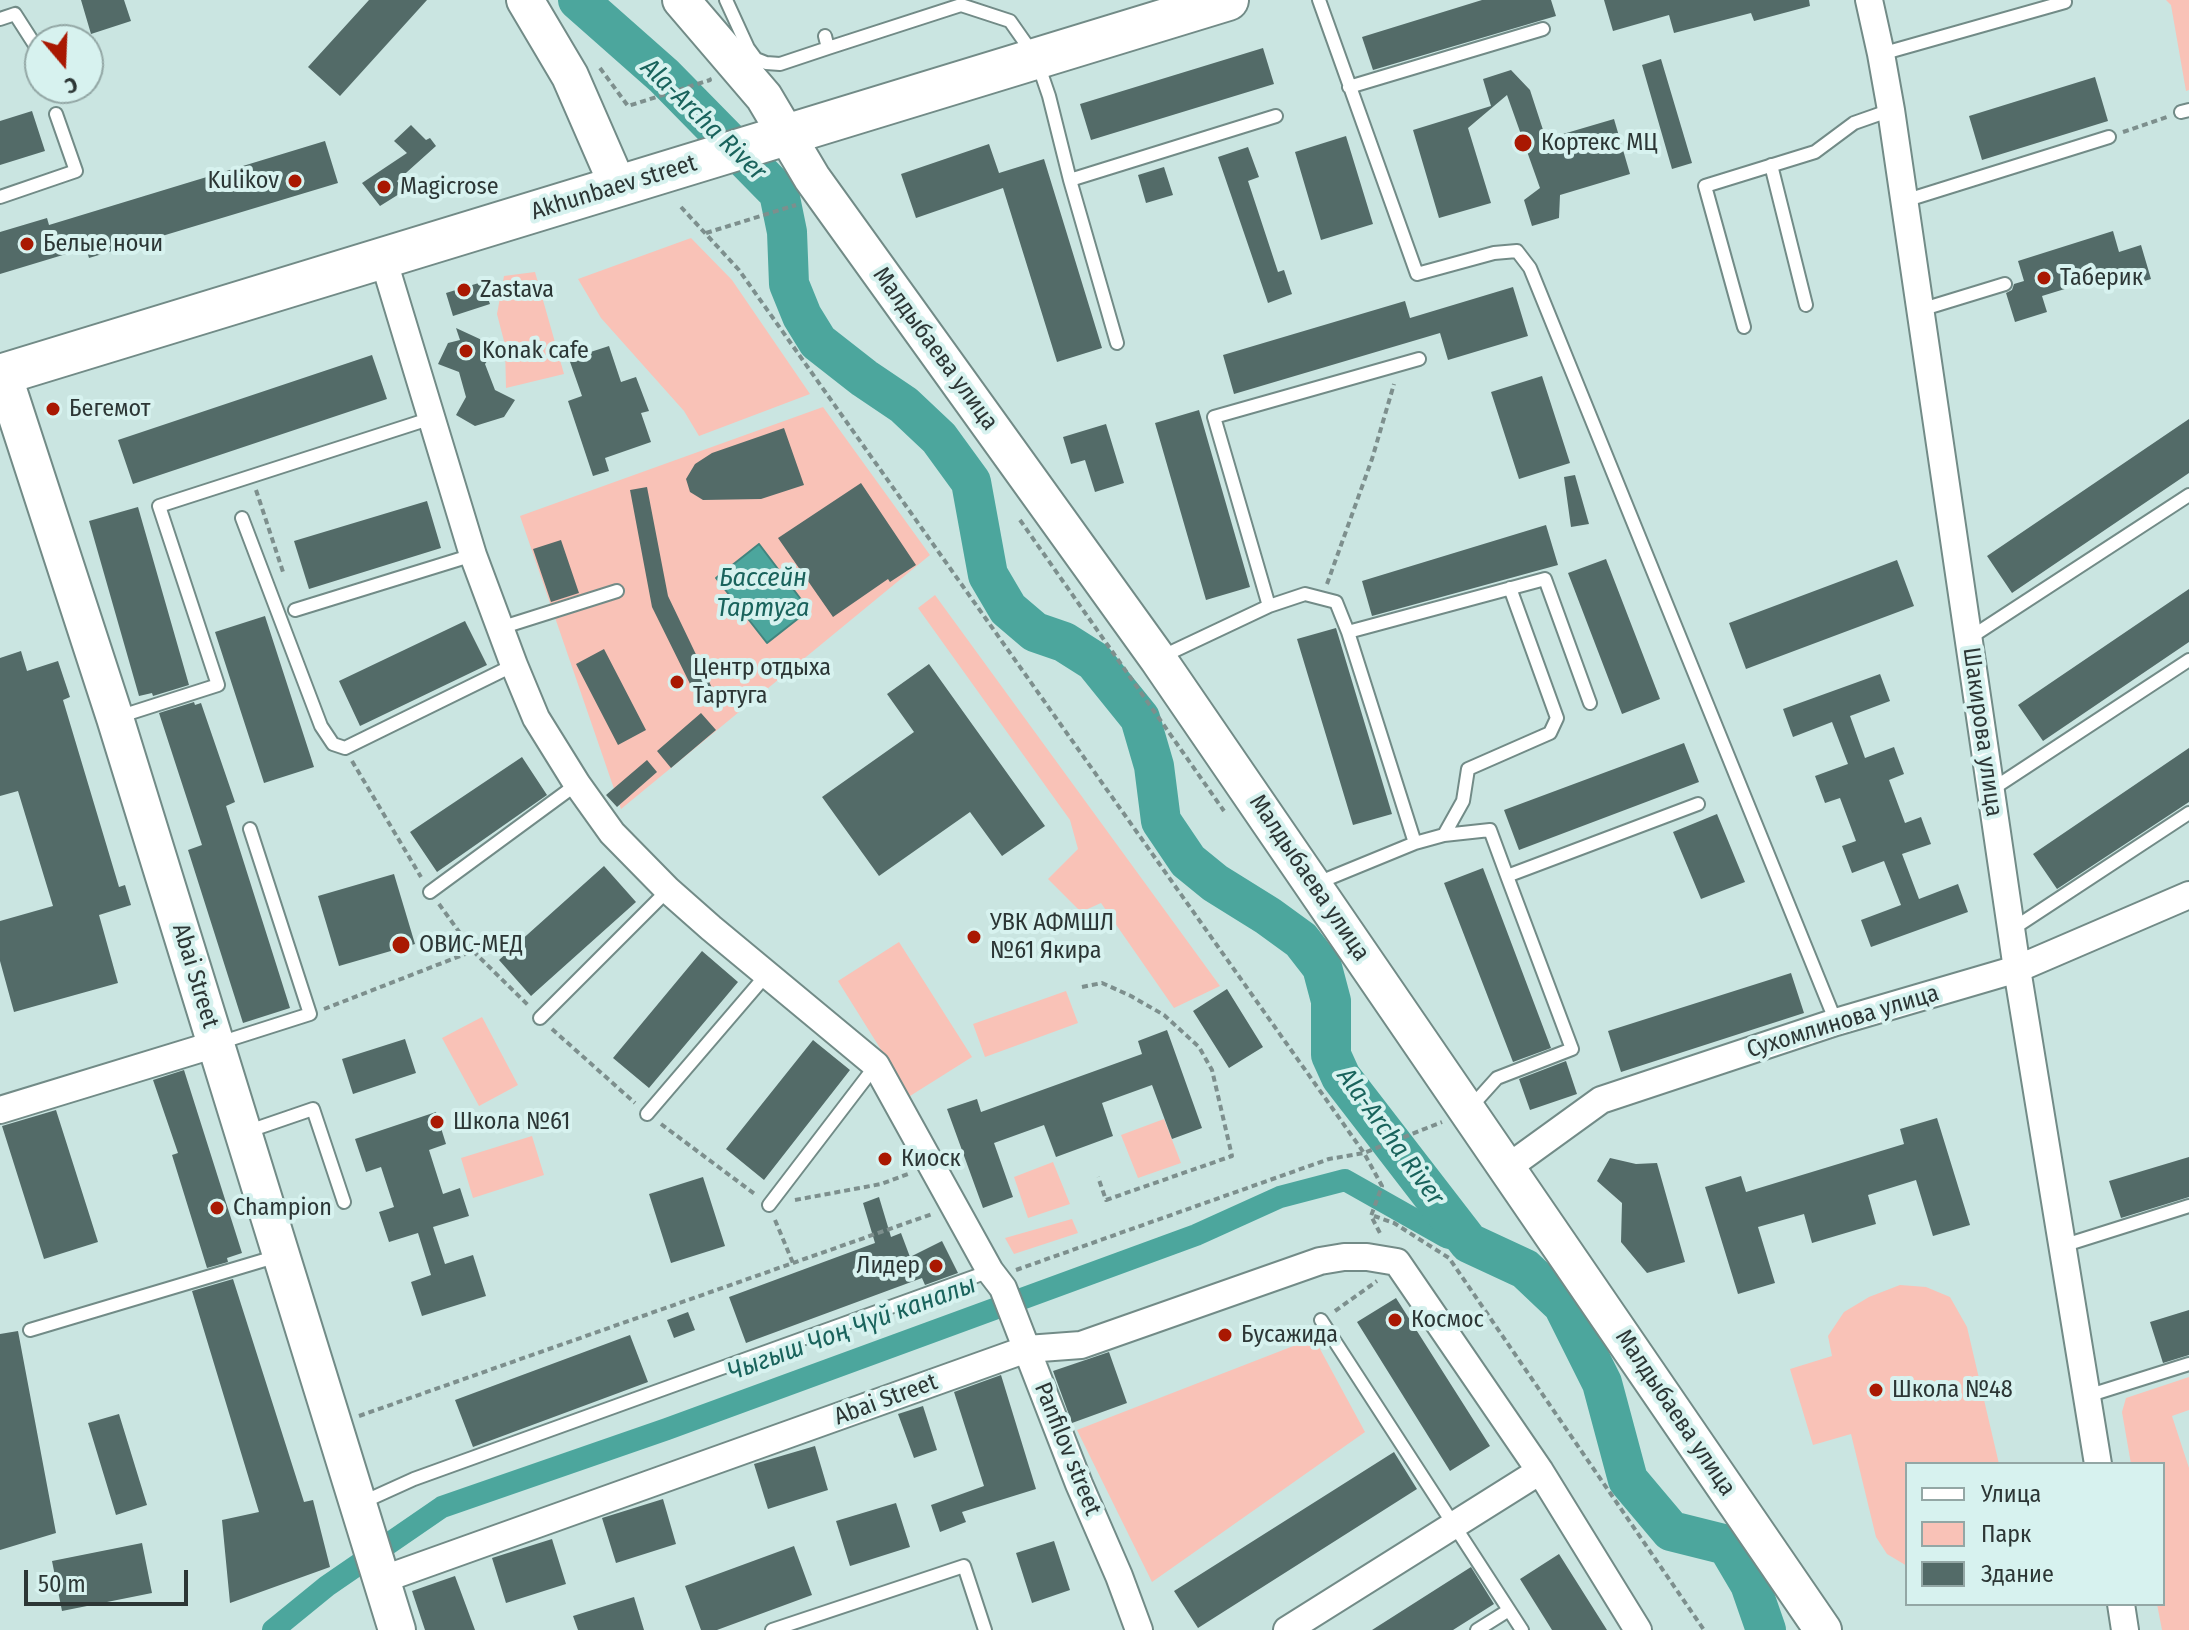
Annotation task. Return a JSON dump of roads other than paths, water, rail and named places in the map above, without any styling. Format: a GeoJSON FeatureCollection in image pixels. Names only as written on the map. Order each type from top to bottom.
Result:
{"type":"FeatureCollection","features":[{"type":"Feature","properties":{"kind":"main road","name":"Akhunbaev street"},"geometry":{"type":"LineString","coordinates":[[2,375],[1228,0]]}},
{"type":"Feature","properties":{"kind":"street"},"geometry":{"type":"LineString","coordinates":[[525,0],[570,76],[618,186]]}},
{"type":"Feature","properties":{"kind":"street","name":"Малдыбаева улица"},"geometry":{"type":"LineString","coordinates":[[681,0],[764,97],[772,138],[812,178],[1158,659],[1314,884],[1455,1116],[1507,1168],[1823,1630]]}},
{"type":"Feature","properties":{"kind":"street","name":"Шакирова улица"},"geometry":{"type":"LineString","coordinates":[[1869,0],[1891,110],[2011,930],[2098,1462]]}},
{"type":"Feature","properties":{"kind":"street"},"geometry":{"type":"LineString","coordinates":[[383,258],[473,555],[536,718],[612,833],[668,890],[876,1065],[996,1280]]}},
{"type":"Feature","properties":{"kind":"street","name":"Abai Street"},"geometry":{"type":"LineString","coordinates":[[2,375],[115,718],[397,1630]]}},
{"type":"Feature","properties":{"kind":"street","name":"Сухомлинова улица"},"geometry":{"type":"LineString","coordinates":[[1507,1168],[1601,1100],[1836,1022],[2017,969],[2189,895]]}},
{"type":"Feature","properties":{"kind":"street"},"geometry":{"type":"LineString","coordinates":[[0,1110],[216,1044]]}},
{"type":"Feature","properties":{"kind":"street","name":"Abai Street"},"geometry":{"type":"LineString","coordinates":[[371,1546],[1027,1349],[1081,1345],[1320,1261],[1344,1257],[1367,1257],[1392,1269],[1540,1471]]}},
{"type":"Feature","properties":{"kind":"street","name":"Panfilov street"},"geometry":{"type":"LineString","coordinates":[[996,1280],[1016,1322],[1139,1630]]}},
{"type":"Feature","properties":{"kind":"street"},"geometry":{"type":"LineString","coordinates":[[1287,1630],[1540,1471],[1638,1630]]}},
{"type":"Feature","properties":{"kind":"street"},"geometry":{"type":"LineString","coordinates":[[2121,1606],[2125,1630]]}},
{"type":"Feature","properties":{"kind":"lane"},"geometry":{"type":"LineString","coordinates":[[726,0],[756,59],[780,64],[826,42],[961,5]]}},
{"type":"Feature","properties":{"kind":"lane"},"geometry":{"type":"LineString","coordinates":[[944,0],[1010,21],[1036,58],[1117,343]]}},
{"type":"Feature","properties":{"kind":"lane"},"geometry":{"type":"LineString","coordinates":[[1319,0],[1417,274],[1494,253],[1517,251],[1530,268],[1836,1022]]}},
{"type":"Feature","properties":{"kind":"lane"},"geometry":{"type":"LineString","coordinates":[[1881,54],[2065,2]]}},
{"type":"Feature","properties":{"kind":"lane"},"geometry":{"type":"LineString","coordinates":[[0,19],[15,14],[24,28]]}},
{"type":"Feature","properties":{"kind":"lane"},"geometry":{"type":"LineString","coordinates":[[1349,87],[1543,29]]}},
{"type":"Feature","properties":{"kind":"lane"},"geometry":{"type":"LineString","coordinates":[[1744,327],[1705,186],[1815,152],[1854,123],[1891,110]]}},
{"type":"Feature","properties":{"kind":"lane"},"geometry":{"type":"LineString","coordinates":[[0,197],[76,171],[56,114]]}},
{"type":"Feature","properties":{"kind":"lane"},"geometry":{"type":"LineString","coordinates":[[1070,180],[1276,116]]}},
{"type":"Feature","properties":{"kind":"lane"},"geometry":{"type":"LineString","coordinates":[[1904,201],[2109,137]]}},
{"type":"Feature","properties":{"kind":"lane"},"geometry":{"type":"LineString","coordinates":[[1771,165],[1806,305]]}},
{"type":"Feature","properties":{"kind":"lane"},"geometry":{"type":"LineString","coordinates":[[1920,310],[2005,284]]}},
{"type":"Feature","properties":{"kind":"lane"},"geometry":{"type":"LineString","coordinates":[[1269,606],[1214,417],[1419,359]]}},
{"type":"Feature","properties":{"kind":"lane"},"geometry":{"type":"LineString","coordinates":[[115,718],[218,685],[159,506],[432,418]]}},
{"type":"Feature","properties":{"kind":"lane"},"geometry":{"type":"LineString","coordinates":[[1968,639],[2189,495]]}},
{"type":"Feature","properties":{"kind":"lane"},"geometry":{"type":"LineString","coordinates":[[242,518],[321,726],[333,744],[345,748],[514,665]]}},
{"type":"Feature","properties":{"kind":"lane"},"geometry":{"type":"LineString","coordinates":[[295,610],[473,555]]}},
{"type":"Feature","properties":{"kind":"lane"},"geometry":{"type":"LineString","coordinates":[[1348,632],[1545,579],[1590,703]]}},
{"type":"Feature","properties":{"kind":"lane"},"geometry":{"type":"LineString","coordinates":[[1444,835],[1463,801],[1468,769],[1550,733],[1557,718],[1510,588]]}},
{"type":"Feature","properties":{"kind":"lane"},"geometry":{"type":"LineString","coordinates":[[500,628],[617,591]]}},
{"type":"Feature","properties":{"kind":"lane"},"geometry":{"type":"LineString","coordinates":[[1158,659],[1269,606],[1305,594],[1336,602],[1415,843]]}},
{"type":"Feature","properties":{"kind":"lane"},"geometry":{"type":"LineString","coordinates":[[1991,790],[2189,660]]}},
{"type":"Feature","properties":{"kind":"lane"},"geometry":{"type":"LineString","coordinates":[[430,892],[577,784]]}},
{"type":"Feature","properties":{"kind":"lane"},"geometry":{"type":"LineString","coordinates":[[1507,876],[1698,804]]}},
{"type":"Feature","properties":{"kind":"lane"},"geometry":{"type":"LineString","coordinates":[[2011,930],[2189,813]]}},
{"type":"Feature","properties":{"kind":"lane"},"geometry":{"type":"LineString","coordinates":[[216,1044],[310,1014],[250,829]]}},
{"type":"Feature","properties":{"kind":"lane"},"geometry":{"type":"LineString","coordinates":[[1314,884],[1415,843],[1444,835],[1490,830],[1572,1049],[1497,1078],[1455,1116]]}},
{"type":"Feature","properties":{"kind":"lane"},"geometry":{"type":"LineString","coordinates":[[540,1018],[668,890]]}},
{"type":"Feature","properties":{"kind":"lane"},"geometry":{"type":"LineString","coordinates":[[647,1114],[767,974]]}},
{"type":"Feature","properties":{"kind":"lane"},"geometry":{"type":"LineString","coordinates":[[769,1205],[876,1065]]}},
{"type":"Feature","properties":{"kind":"lane"},"geometry":{"type":"LineString","coordinates":[[243,1133],[313,1109],[344,1202]]}},
{"type":"Feature","properties":{"kind":"lane"},"geometry":{"type":"LineString","coordinates":[[2062,1246],[2189,1206]]}},
{"type":"Feature","properties":{"kind":"lane"},"geometry":{"type":"LineString","coordinates":[[30,1330],[281,1256]]}},
{"type":"Feature","properties":{"kind":"lane"},"geometry":{"type":"LineString","coordinates":[[371,1546],[414,1479],[996,1280]]}},
{"type":"Feature","properties":{"kind":"lane"},"geometry":{"type":"LineString","coordinates":[[1321,1320],[1522,1630]]}},
{"type":"Feature","properties":{"kind":"lane"},"geometry":{"type":"LineString","coordinates":[[2087,1396],[2189,1364]]}},
{"type":"Feature","properties":{"kind":"lane"},"geometry":{"type":"LineString","coordinates":[[772,1630],[964,1566],[985,1630]]}},
{"type":"Feature","properties":{"kind":"lane"},"geometry":{"type":"LineString","coordinates":[[1477,1630],[1509,1610]]}},
{"type":"Feature","properties":{"kind":"water","name":"Бассейн Тартуга"},"geometry":{"type":"Polygon","coordinates":[[[759,544],[809,610],[767,643],[716,578],[759,544]]]}},
{"type":"Feature","properties":{"kind":"waterway","name":"Ala-Archa River"},"geometry":{"type":"LineString","coordinates":[[578,0],[664,76],[779,193],[787,232],[789,284],[802,316],[818,342],[904,405],[939,438],[971,482],[988,575],[1008,609],[1035,632],[1064,642],[1094,661],[1140,718],[1154,766],[1161,821],[1188,861],[1215,883],[1301,940],[1322,967],[1331,1001],[1331,1055],[1341,1077],[1469,1243],[1525,1269],[1563,1305],[1602,1383],[1628,1480],[1671,1531],[1727,1545],[1750,1584],[1766,1630]]}},
{"type":"Feature","properties":{"kind":"waterway","name":"Чыгыш Чоң Чүй каналы"},"geometry":{"type":"LineString","coordinates":[[273,1630],[327,1586],[442,1507],[667,1429],[1196,1235],[1280,1197],[1345,1180],[1446,1237],[1469,1243]]}},
{"type":"Feature","properties":{"kind":"place","name":"Кортекс МЦ"},"geometry":{"type":"Point","coordinates":[1523,143]}},
{"type":"Feature","properties":{"kind":"place","name":"Kulikov"},"geometry":{"type":"Point","coordinates":[295,181]}},
{"type":"Feature","properties":{"kind":"place","name":"Magicrose"},"geometry":{"type":"Point","coordinates":[384,187]}},
{"type":"Feature","properties":{"kind":"place","name":"Белые ночи"},"geometry":{"type":"Point","coordinates":[27,244]}},
{"type":"Feature","properties":{"kind":"place","name":"Таберик"},"geometry":{"type":"Point","coordinates":[2044,278]}},
{"type":"Feature","properties":{"kind":"place","name":"Zastava"},"geometry":{"type":"Point","coordinates":[464,290]}},
{"type":"Feature","properties":{"kind":"place","name":"Konak cafe"},"geometry":{"type":"Point","coordinates":[466,351]}},
{"type":"Feature","properties":{"kind":"place","name":"Бегемот"},"geometry":{"type":"Point","coordinates":[53,409]}},
{"type":"Feature","properties":{"kind":"place","name":"Центр отдыха Тартуга"},"geometry":{"type":"Point","coordinates":[677,682]}},
{"type":"Feature","properties":{"kind":"place","name":"УВК АФМШЛ №61 Якира"},"geometry":{"type":"Point","coordinates":[974,937]}},
{"type":"Feature","properties":{"kind":"place","name":"ОВИС-МЕД"},"geometry":{"type":"Point","coordinates":[401,945]}},
{"type":"Feature","properties":{"kind":"place","name":"Школа №61"},"geometry":{"type":"Point","coordinates":[437,1122]}},
{"type":"Feature","properties":{"kind":"place","name":"Киоск"},"geometry":{"type":"Point","coordinates":[885,1159]}},
{"type":"Feature","properties":{"kind":"place","name":"Champion"},"geometry":{"type":"Point","coordinates":[217,1208]}},
{"type":"Feature","properties":{"kind":"place","name":"Лидер"},"geometry":{"type":"Point","coordinates":[936,1266]}},
{"type":"Feature","properties":{"kind":"place","name":"Космос"},"geometry":{"type":"Point","coordinates":[1395,1320]}},
{"type":"Feature","properties":{"kind":"place","name":"Бусажида"},"geometry":{"type":"Point","coordinates":[1225,1335]}},
{"type":"Feature","properties":{"kind":"place","name":"Школа №48"},"geometry":{"type":"Point","coordinates":[1876,1390]}}]}
